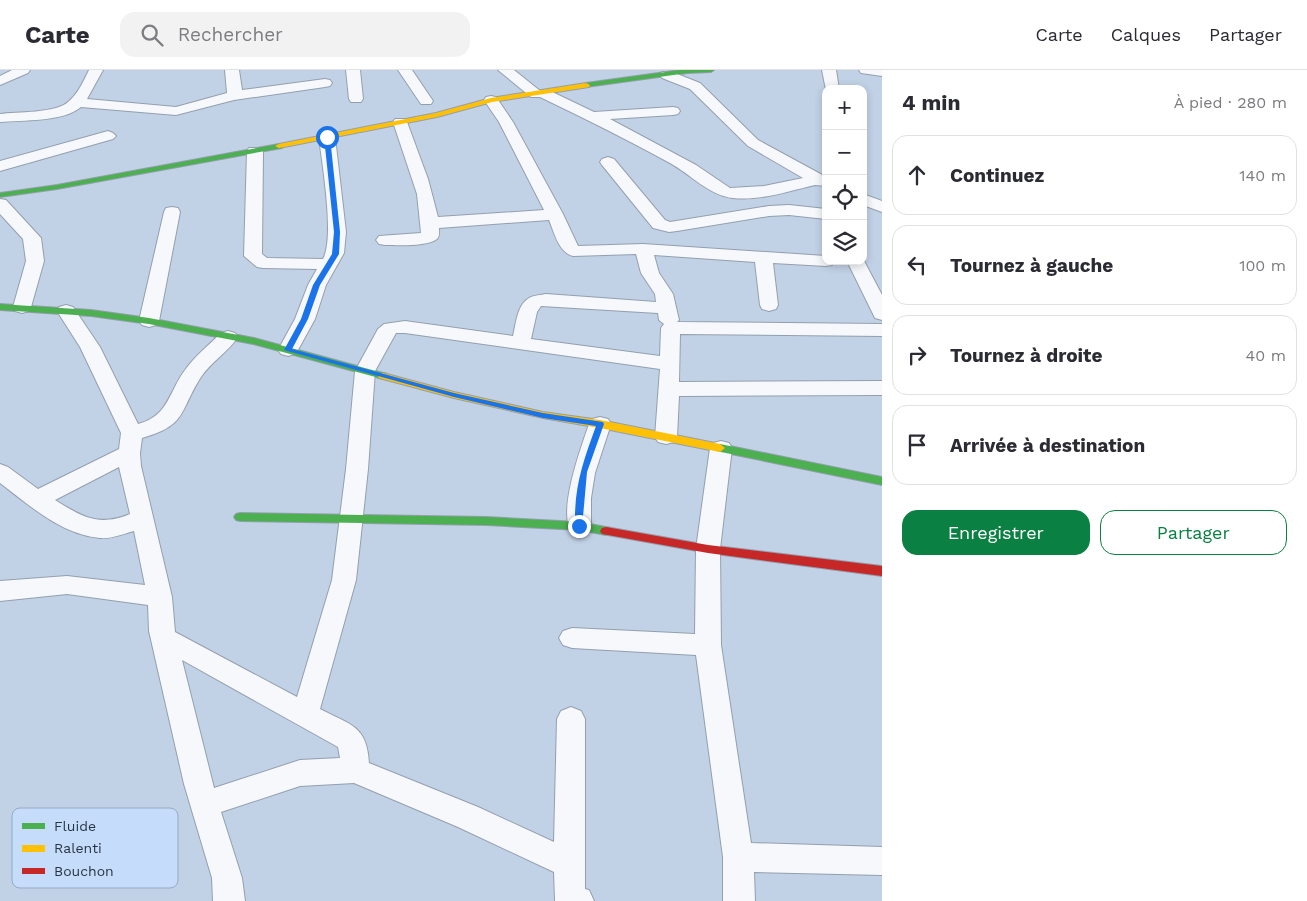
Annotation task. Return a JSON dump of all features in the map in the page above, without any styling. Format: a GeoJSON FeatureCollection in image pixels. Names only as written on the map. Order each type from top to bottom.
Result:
{"type":"FeatureCollection","features":[{"type":"Feature","properties":{"kind":"street"},"geometry":{"type":"LineString","coordinates":[[0,81],[23,70]]}},
{"type":"Feature","properties":{"kind":"street"},"geometry":{"type":"LineString","coordinates":[[0,118],[64,110],[72,107],[89,86],[96,70]]}},
{"type":"Feature","properties":{"kind":"street"},"geometry":{"type":"LineString","coordinates":[[232,70],[235,92],[233,96]]}},
{"type":"Feature","properties":{"kind":"street"},"geometry":{"type":"LineString","coordinates":[[353,70],[356,99]]}},
{"type":"Feature","properties":{"kind":"street"},"geometry":{"type":"LineString","coordinates":[[405,70],[426,101]]}},
{"type":"Feature","properties":{"kind":"street"},"geometry":{"type":"LineString","coordinates":[[505,70],[540,94],[592,116],[693,169],[724,191],[732,193],[763,191],[821,182]]}},
{"type":"Feature","properties":{"kind":"street"},"geometry":{"type":"LineString","coordinates":[[0,195],[58,187],[255,151],[400,122],[491,100],[678,72],[711,70]]}},
{"type":"Feature","properties":{"kind":"street"},"geometry":{"type":"LineString","coordinates":[[829,70],[831,85]]}},
{"type":"Feature","properties":{"kind":"street"},"geometry":{"type":"LineString","coordinates":[[866,70],[882,72]]}},
{"type":"Feature","properties":{"kind":"street"},"geometry":{"type":"LineString","coordinates":[[678,72],[695,86],[753,143],[821,182]]}},
{"type":"Feature","properties":{"kind":"street"},"geometry":{"type":"LineString","coordinates":[[76,102],[176,111],[233,96],[325,83]]}},
{"type":"Feature","properties":{"kind":"street"},"geometry":{"type":"LineString","coordinates":[[491,100],[506,122],[555,214],[569,246],[575,252],[643,249],[822,261]]}},
{"type":"Feature","properties":{"kind":"street"},"geometry":{"type":"LineString","coordinates":[[592,116],[673,111]]}},
{"type":"Feature","properties":{"kind":"street"},"geometry":{"type":"LineString","coordinates":[[385,240],[421,239],[430,236],[432,223],[428,205],[400,122]]}},
{"type":"Feature","properties":{"kind":"street"},"geometry":{"type":"LineString","coordinates":[[0,166],[108,136]]}},
{"type":"Feature","properties":{"kind":"street"},"geometry":{"type":"LineString","coordinates":[[288,350],[304,319],[317,285],[335,254],[337,232],[327,137]]}},
{"type":"Feature","properties":{"kind":"street"},"geometry":{"type":"LineString","coordinates":[[255,151],[253,256],[263,263],[279,265],[330,264]]}},
{"type":"Feature","properties":{"kind":"street"},"geometry":{"type":"LineString","coordinates":[[608,162],[660,224],[664,226],[677,226],[769,211],[789,210],[822,214]]}},
{"type":"Feature","properties":{"kind":"street"},"geometry":{"type":"LineString","coordinates":[[867,200],[882,207]]}},
{"type":"Feature","properties":{"kind":"street"},"geometry":{"type":"LineString","coordinates":[[0,204],[32,238],[35,262],[22,307]]}},
{"type":"Feature","properties":{"kind":"street"},"geometry":{"type":"LineString","coordinates":[[149,321],[172,212]]}},
{"type":"Feature","properties":{"kind":"street"},"geometry":{"type":"LineString","coordinates":[[432,223],[555,214]]}},
{"type":"Feature","properties":{"kind":"street"},"geometry":{"type":"LineString","coordinates":[[643,249],[650,273],[664,294],[671,328],[666,437]]}},
{"type":"Feature","properties":{"kind":"street"},"geometry":{"type":"LineString","coordinates":[[763,256],[769,305]]}},
{"type":"Feature","properties":{"kind":"street"},"geometry":{"type":"LineString","coordinates":[[858,265],[882,314]]}},
{"type":"Feature","properties":{"kind":"street"},"geometry":{"type":"LineString","coordinates":[[521,342],[528,311],[535,302],[546,300],[666,308]]}},
{"type":"Feature","properties":{"kind":"street"},"geometry":{"type":"LineString","coordinates":[[0,307],[66,311],[149,321],[288,350],[454,395],[543,415],[600,424],[882,481]]}},
{"type":"Feature","properties":{"kind":"street"},"geometry":{"type":"LineString","coordinates":[[66,311],[90,347],[131,443],[130,466],[160,597],[164,638],[204,804],[227,878],[229,901]]}},
{"type":"Feature","properties":{"kind":"street"},"geometry":{"type":"LineString","coordinates":[[304,714],[344,580],[365,371],[385,332],[392,328],[405,327],[670,364]]}},
{"type":"Feature","properties":{"kind":"street"},"geometry":{"type":"LineString","coordinates":[[671,328],[882,330]]}},
{"type":"Feature","properties":{"kind":"street"},"geometry":{"type":"LineString","coordinates":[[37,499],[131,443],[170,416],[193,374],[228,338]]}},
{"type":"Feature","properties":{"kind":"street"},"geometry":{"type":"LineString","coordinates":[[669,389],[882,388]]}},
{"type":"Feature","properties":{"kind":"street"},"geometry":{"type":"LineString","coordinates":[[579,526],[579,504],[583,472],[600,424]]}},
{"type":"Feature","properties":{"kind":"street"},"geometry":{"type":"LineString","coordinates":[[721,448],[708,549],[708,646],[738,857],[739,901]]}},
{"type":"Feature","properties":{"kind":"street"},"geometry":{"type":"LineString","coordinates":[[0,472],[37,499],[71,520],[98,529],[121,527],[143,518]]}},
{"type":"Feature","properties":{"kind":"street"},"geometry":{"type":"LineString","coordinates":[[240,516],[579,526],[708,549],[882,571]]}},
{"type":"Feature","properties":{"kind":"street"},"geometry":{"type":"LineString","coordinates":[[0,591],[67,585],[160,597]]}},
{"type":"Feature","properties":{"kind":"street"},"geometry":{"type":"LineString","coordinates":[[164,638],[348,738],[354,745],[355,770]]}},
{"type":"Feature","properties":{"kind":"street"},"geometry":{"type":"LineString","coordinates":[[572,638],[708,646]]}},
{"type":"Feature","properties":{"kind":"street"},"geometry":{"type":"LineString","coordinates":[[571,719],[569,864],[572,901]]}},
{"type":"Feature","properties":{"kind":"street"},"geometry":{"type":"LineString","coordinates":[[204,804],[300,773],[355,770],[569,864]]}},
{"type":"Feature","properties":{"kind":"street"},"geometry":{"type":"LineString","coordinates":[[738,857],[882,861]]}},
{"type":"Feature","properties":{"kind":"traffic: fast"},"geometry":{"type":"LineString","coordinates":[[586,85],[688,71],[711,70]]}},
{"type":"Feature","properties":{"kind":"traffic: fast"},"geometry":{"type":"LineString","coordinates":[[0,195],[57,187],[279,146]]}},
{"type":"Feature","properties":{"kind":"traffic: fast"},"geometry":{"type":"LineString","coordinates":[[0,307],[91,313],[149,321],[254,341],[383,376]]}},
{"type":"Feature","properties":{"kind":"traffic: fast"},"geometry":{"type":"LineString","coordinates":[[720,448],[882,481]]}},
{"type":"Feature","properties":{"kind":"traffic: fast"},"geometry":{"type":"LineString","coordinates":[[240,517],[487,521],[579,526],[606,531]]}},
{"type":"Feature","properties":{"kind":"traffic: slow"},"geometry":{"type":"LineString","coordinates":[[279,146],[437,115],[491,100],[586,85]]}},
{"type":"Feature","properties":{"kind":"traffic: slow"},"geometry":{"type":"LineString","coordinates":[[383,376],[454,395],[543,415],[600,424],[720,448]]}},
{"type":"Feature","properties":{"kind":"traffic: jam"},"geometry":{"type":"LineString","coordinates":[[606,531],[708,549],[882,571]]}},
{"type":"Feature","properties":{"kind":"route"},"geometry":{"type":"LineString","coordinates":[[327,137],[337,232],[335,254],[317,285],[304,319],[288,350],[454,395],[543,415],[600,424],[583,472],[579,504],[579,526]]}}]}
